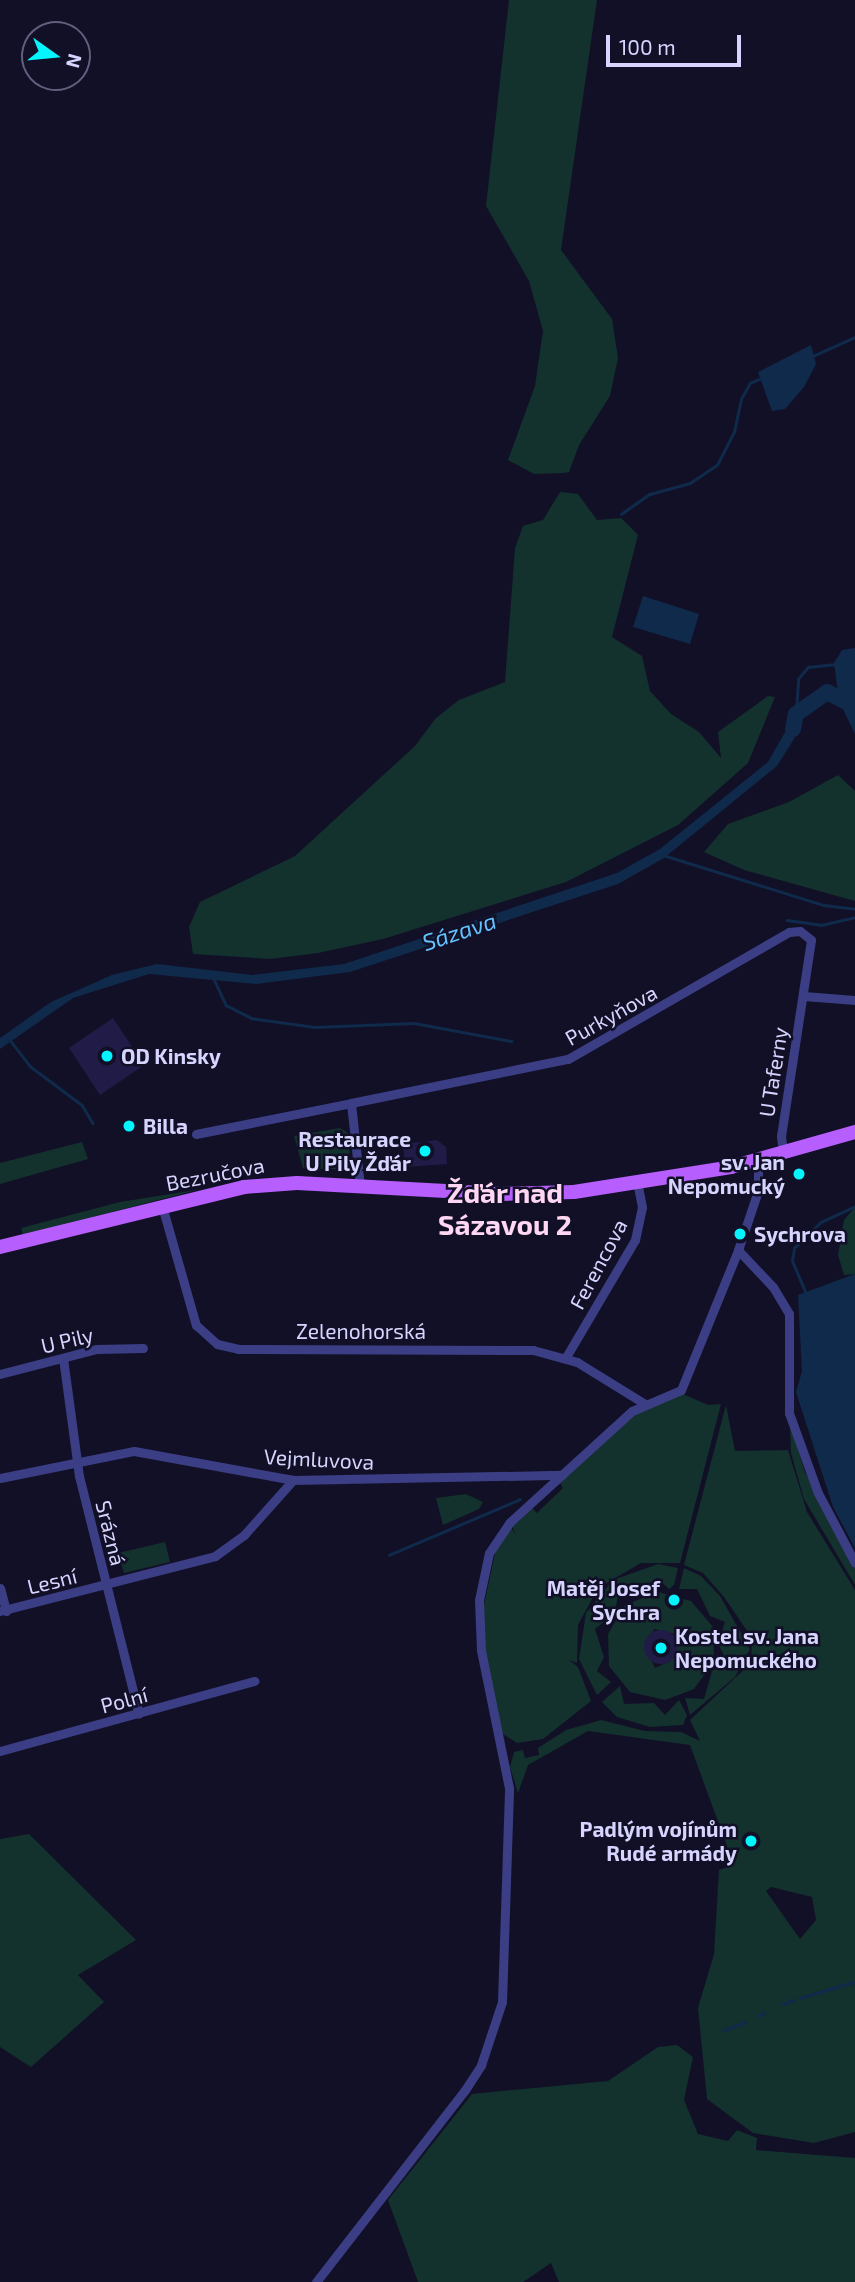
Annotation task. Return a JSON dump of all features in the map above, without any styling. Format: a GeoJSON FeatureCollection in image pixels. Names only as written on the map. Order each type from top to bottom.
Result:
{"type":"FeatureCollection","features":[{"type":"Feature","properties":{"kind":"main road","name":"Bezručova"},"geometry":{"type":"LineString","coordinates":[[0,1247],[162,1206],[271,1184],[533,1194],[637,1182],[758,1161],[855,1132]]}},
{"type":"Feature","properties":{"kind":"street","name":"U Taferny"},"geometry":{"type":"LineString","coordinates":[[783,1153],[781,1136],[811,940],[804,933],[789,932]]}},
{"type":"Feature","properties":{"kind":"street","name":"Purkyňova"},"geometry":{"type":"LineString","coordinates":[[196,1134],[568,1059],[789,932]]}},
{"type":"Feature","properties":{"kind":"street"},"geometry":{"type":"LineString","coordinates":[[804,996],[855,1000]]}},
{"type":"Feature","properties":{"kind":"street"},"geometry":{"type":"LineString","coordinates":[[351,1103],[360,1186]]}},
{"type":"Feature","properties":{"kind":"street"},"geometry":{"type":"LineString","coordinates":[[316,2282],[454,2106],[481,2065],[494,2032],[505,1964],[509,1788],[484,1683],[481,1583],[502,1531],[645,1404],[681,1390],[738,1250],[758,1191],[758,1161]]}},
{"type":"Feature","properties":{"kind":"street","name":"Ferencova"},"geometry":{"type":"LineString","coordinates":[[566,1357],[635,1240],[642,1207],[637,1182]]}},
{"type":"Feature","properties":{"kind":"street","name":"Zelenohorská"},"geometry":{"type":"LineString","coordinates":[[162,1206],[196,1325],[217,1344],[238,1349],[524,1349],[566,1357],[645,1404]]}},
{"type":"Feature","properties":{"kind":"street"},"geometry":{"type":"LineString","coordinates":[[738,1250],[773,1287],[789,1314],[789,1413],[824,1505],[855,1563]]}},
{"type":"Feature","properties":{"kind":"street","name":"U Pily"},"geometry":{"type":"LineString","coordinates":[[0,1374],[97,1349],[143,1348]]}},
{"type":"Feature","properties":{"kind":"street","name":"Srázná"},"geometry":{"type":"LineString","coordinates":[[63,1358],[78,1458],[139,1714]]}},
{"type":"Feature","properties":{"kind":"street","name":"Vejmluvova"},"geometry":{"type":"LineString","coordinates":[[0,1478],[78,1458],[141,1451],[293,1480],[562,1475]]}},
{"type":"Feature","properties":{"kind":"street","name":"Lesní"},"geometry":{"type":"LineString","coordinates":[[0,1588],[3,1611],[194,1563],[229,1548],[293,1480]]}},
{"type":"Feature","properties":{"kind":"street","name":"Polní"},"geometry":{"type":"LineString","coordinates":[[0,1751],[255,1681]]}},
{"type":"Feature","properties":{"kind":"green space"},"geometry":{"type":"Polygon","coordinates":[[[509,0],[597,0],[561,250],[612,319],[618,358],[610,396],[579,445],[569,472],[563,473],[534,474],[508,460],[535,386],[543,331],[529,281],[486,206],[509,0]]]}},
{"type":"Feature","properties":{"kind":"green space"},"geometry":{"type":"Polygon","coordinates":[[[560,492],[578,494],[597,520],[621,518],[638,535],[612,637],[642,656],[650,691],[671,714],[699,732],[721,758],[718,732],[768,696],[775,697],[748,763],[678,825],[566,882],[383,939],[318,953],[270,959],[193,954],[189,927],[200,902],[295,856],[415,746],[436,718],[459,700],[505,682],[515,548],[523,526],[543,520],[560,492]]]}},
{"type":"Feature","properties":{"kind":"green space"},"geometry":{"type":"Polygon","coordinates":[[[838,775],[855,791],[855,901],[744,870],[704,852],[728,824],[789,802],[838,775]]]}},
{"type":"Feature","properties":{"kind":"green space"},"geometry":{"type":"Polygon","coordinates":[[[340,1128],[348,1133],[351,1170],[303,1168],[294,1136],[340,1128]]]}},
{"type":"Feature","properties":{"kind":"green space"},"geometry":{"type":"Polygon","coordinates":[[[82,1142],[88,1159],[0,1184],[0,1163],[82,1142]]]}},
{"type":"Feature","properties":{"kind":"green space"},"geometry":{"type":"Polygon","coordinates":[[[284,1176],[197,1190],[23,1235],[21,1228],[120,1202],[284,1176]]]}},
{"type":"Feature","properties":{"kind":"green space"},"geometry":{"type":"Polygon","coordinates":[[[855,1207],[855,1274],[844,1275],[838,1255],[844,1220],[855,1207]]]}},
{"type":"Feature","properties":{"kind":"green space"},"geometry":{"type":"Polygon","coordinates":[[[683,1394],[708,1405],[721,1404],[680,1563],[641,1563],[598,1588],[578,1625],[577,1663],[569,1660],[578,1667],[591,1701],[543,1739],[517,1743],[503,1734],[490,1698],[481,1619],[497,1544],[510,1526],[516,1535],[512,1526],[531,1507],[537,1513],[563,1488],[560,1483],[631,1416],[683,1394]]]}},
{"type":"Feature","properties":{"kind":"green space"},"geometry":{"type":"Polygon","coordinates":[[[726,1405],[735,1451],[788,1450],[807,1512],[855,1590],[855,2132],[814,2143],[753,2133],[707,2099],[698,2008],[714,1954],[719,1870],[734,1865],[690,1745],[588,1731],[528,1765],[518,1793],[510,1767],[514,1752],[523,1750],[525,1758],[539,1755],[538,1748],[566,1730],[601,1720],[645,1731],[681,1732],[700,1741],[690,1720],[751,1663],[752,1638],[724,1597],[703,1573],[684,1565],[726,1405]],[[771,1887],[766,1891],[800,1939],[816,1920],[812,1897],[771,1887]]]}},
{"type":"Feature","properties":{"kind":"green space"},"geometry":{"type":"Polygon","coordinates":[[[790,1422],[804,1470],[855,1568],[855,1585],[804,1499],[791,1453],[790,1422]]]}},
{"type":"Feature","properties":{"kind":"green space"},"geometry":{"type":"Polygon","coordinates":[[[466,1494],[483,1502],[479,1509],[443,1525],[436,1498],[466,1494]]]}},
{"type":"Feature","properties":{"kind":"green space"},"geometry":{"type":"Polygon","coordinates":[[[165,1542],[170,1562],[124,1573],[118,1553],[165,1542]]]}},
{"type":"Feature","properties":{"kind":"green space"},"geometry":{"type":"Polygon","coordinates":[[[658,1564],[678,1568],[674,1585],[669,1589],[657,1578],[633,1596],[618,1594],[615,1613],[595,1629],[604,1657],[597,1671],[611,1682],[597,1695],[579,1659],[586,1613],[613,1580],[658,1564]]]}},
{"type":"Feature","properties":{"kind":"green space"},"geometry":{"type":"Polygon","coordinates":[[[684,1568],[701,1576],[720,1596],[750,1649],[735,1677],[690,1715],[685,1698],[704,1699],[712,1671],[728,1663],[718,1644],[725,1622],[710,1616],[697,1589],[679,1589],[684,1568]]]}},
{"type":"Feature","properties":{"kind":"green space"},"geometry":{"type":"Polygon","coordinates":[[[658,1592],[691,1601],[713,1627],[714,1661],[694,1689],[665,1700],[630,1692],[609,1666],[608,1634],[625,1605],[658,1592]],[[654,1629],[645,1647],[655,1668],[670,1661],[678,1644],[675,1634],[654,1629]]]}},
{"type":"Feature","properties":{"kind":"green space"},"geometry":{"type":"Polygon","coordinates":[[[620,1686],[624,1704],[654,1703],[665,1715],[679,1700],[687,1715],[683,1725],[650,1727],[617,1717],[602,1702],[620,1686]]]}},
{"type":"Feature","properties":{"kind":"green space"},"geometry":{"type":"Polygon","coordinates":[[[29,1834],[136,1940],[78,1975],[104,2002],[31,2067],[0,2047],[0,1839],[29,1834]]]}},
{"type":"Feature","properties":{"kind":"green space"},"geometry":{"type":"Polygon","coordinates":[[[677,2045],[693,2057],[684,2100],[698,2134],[728,2141],[737,2130],[757,2138],[756,2150],[855,2158],[855,2282],[559,2282],[551,2263],[523,2282],[418,2282],[388,2200],[472,2094],[608,2081],[658,2047],[677,2045]]]}},
{"type":"Feature","properties":{"kind":"water"},"geometry":{"type":"Polygon","coordinates":[[[811,345],[816,364],[804,387],[785,409],[772,411],[758,372],[811,345]]]}},
{"type":"Feature","properties":{"kind":"water"},"geometry":{"type":"Polygon","coordinates":[[[643,596],[699,614],[690,644],[633,627],[643,596]]]}},
{"type":"Feature","properties":{"kind":"water"},"geometry":{"type":"Polygon","coordinates":[[[855,648],[855,734],[839,701],[834,663],[842,650],[855,648]]]}},
{"type":"Feature","properties":{"kind":"water"},"geometry":{"type":"Polygon","coordinates":[[[800,706],[794,739],[777,766],[664,858],[618,884],[350,972],[256,984],[149,974],[73,998],[0,1049],[0,1038],[51,1002],[112,975],[157,964],[252,975],[344,964],[617,873],[660,849],[768,762],[800,706]]]}},
{"type":"Feature","properties":{"kind":"water"},"geometry":{"type":"Polygon","coordinates":[[[855,1274],[855,1548],[833,1507],[796,1392],[802,1371],[798,1295],[855,1274]]]}},
{"type":"Feature","properties":{"kind":"building","name":"OD Kinsky"},"geometry":{"type":"Polygon","coordinates":[[[113,1018],[144,1065],[100,1095],[69,1048],[113,1018]]]}},
{"type":"Feature","properties":{"kind":"building","name":"Restaurace U Pily Žďár"},"geometry":{"type":"Polygon","coordinates":[[[437,1140],[446,1147],[447,1164],[405,1167],[403,1144],[437,1140]]]}},
{"type":"Feature","properties":{"kind":"building","name":"Kostel sv. Jana Nepomuckého"},"geometry":{"type":"Polygon","coordinates":[[[661,1630],[673,1635],[678,1647],[673,1659],[661,1664],[649,1659],[644,1647],[649,1635],[661,1630]]]}},
{"type":"Feature","properties":{"kind":"waterway"},"geometry":{"type":"LineString","coordinates":[[813,356],[855,337]]}},
{"type":"Feature","properties":{"kind":"waterway"},"geometry":{"type":"LineString","coordinates":[[621,514],[650,494],[690,483],[717,465],[734,432],[741,399],[750,383],[762,378]]}},
{"type":"Feature","properties":{"kind":"waterway"},"geometry":{"type":"LineString","coordinates":[[796,711],[798,679],[808,667],[836,664]]}},
{"type":"Feature","properties":{"kind":"waterway","name":"Sázava"},"geometry":{"type":"LineString","coordinates":[[793,729],[796,714],[827,692],[855,706]]}},
{"type":"Feature","properties":{"kind":"waterway"},"geometry":{"type":"LineString","coordinates":[[663,855],[824,905],[855,909]]}},
{"type":"Feature","properties":{"kind":"waterway"},"geometry":{"type":"LineString","coordinates":[[787,920],[821,925],[855,917]]}},
{"type":"Feature","properties":{"kind":"waterway"},"geometry":{"type":"LineString","coordinates":[[214,979],[226,1005],[251,1018],[314,1027],[414,1023],[511,1041]]}},
{"type":"Feature","properties":{"kind":"waterway"},"geometry":{"type":"LineString","coordinates":[[10,1040],[30,1066],[82,1105],[93,1123]]}},
{"type":"Feature","properties":{"kind":"waterway"},"geometry":{"type":"LineString","coordinates":[[806,1294],[792,1261],[794,1248],[821,1222],[855,1206]]}},
{"type":"Feature","properties":{"kind":"waterway"},"geometry":{"type":"LineString","coordinates":[[389,1555],[520,1499]]}},
{"type":"Feature","properties":{"kind":"waterway"},"geometry":{"type":"LineString","coordinates":[[843,1985],[855,1982]]}},
{"type":"Feature","properties":{"kind":"waterway"},"geometry":{"type":"LineString","coordinates":[[800,1998],[840,1986]]}},
{"type":"Feature","properties":{"kind":"waterway"},"geometry":{"type":"LineString","coordinates":[[783,2004],[794,2000]]}},
{"type":"Feature","properties":{"kind":"waterway"},"geometry":{"type":"LineString","coordinates":[[758,2016],[764,2013]]}},
{"type":"Feature","properties":{"kind":"waterway"},"geometry":{"type":"LineString","coordinates":[[723,2030],[746,2022]]}},
{"type":"Feature","properties":{"kind":"place","name":"OD Kinsky"},"geometry":{"type":"Point","coordinates":[107,1056]}},
{"type":"Feature","properties":{"kind":"place","name":"Billa"},"geometry":{"type":"Point","coordinates":[129,1126]}},
{"type":"Feature","properties":{"kind":"place","name":"Restaurace U Pily Žďár"},"geometry":{"type":"Point","coordinates":[425,1151]}},
{"type":"Feature","properties":{"kind":"place","name":"sv. Jan Nepomucký"},"geometry":{"type":"Point","coordinates":[799,1174]}},
{"type":"Feature","properties":{"kind":"place","name":"Sychrova"},"geometry":{"type":"Point","coordinates":[740,1234]}},
{"type":"Feature","properties":{"kind":"place","name":"Matěj Josef Sychra"},"geometry":{"type":"Point","coordinates":[674,1600]}},
{"type":"Feature","properties":{"kind":"place","name":"Kostel sv. Jana Nepomuckého"},"geometry":{"type":"Point","coordinates":[661,1648]}},
{"type":"Feature","properties":{"kind":"place","name":"Padlým vojínům Rudé armády"},"geometry":{"type":"Point","coordinates":[751,1841]}},
{"type":"Feature","properties":{"kind":"district","name":"Žďár nad Sázavou 2"},"geometry":{"type":"Point","coordinates":[505,1208]}}]}
